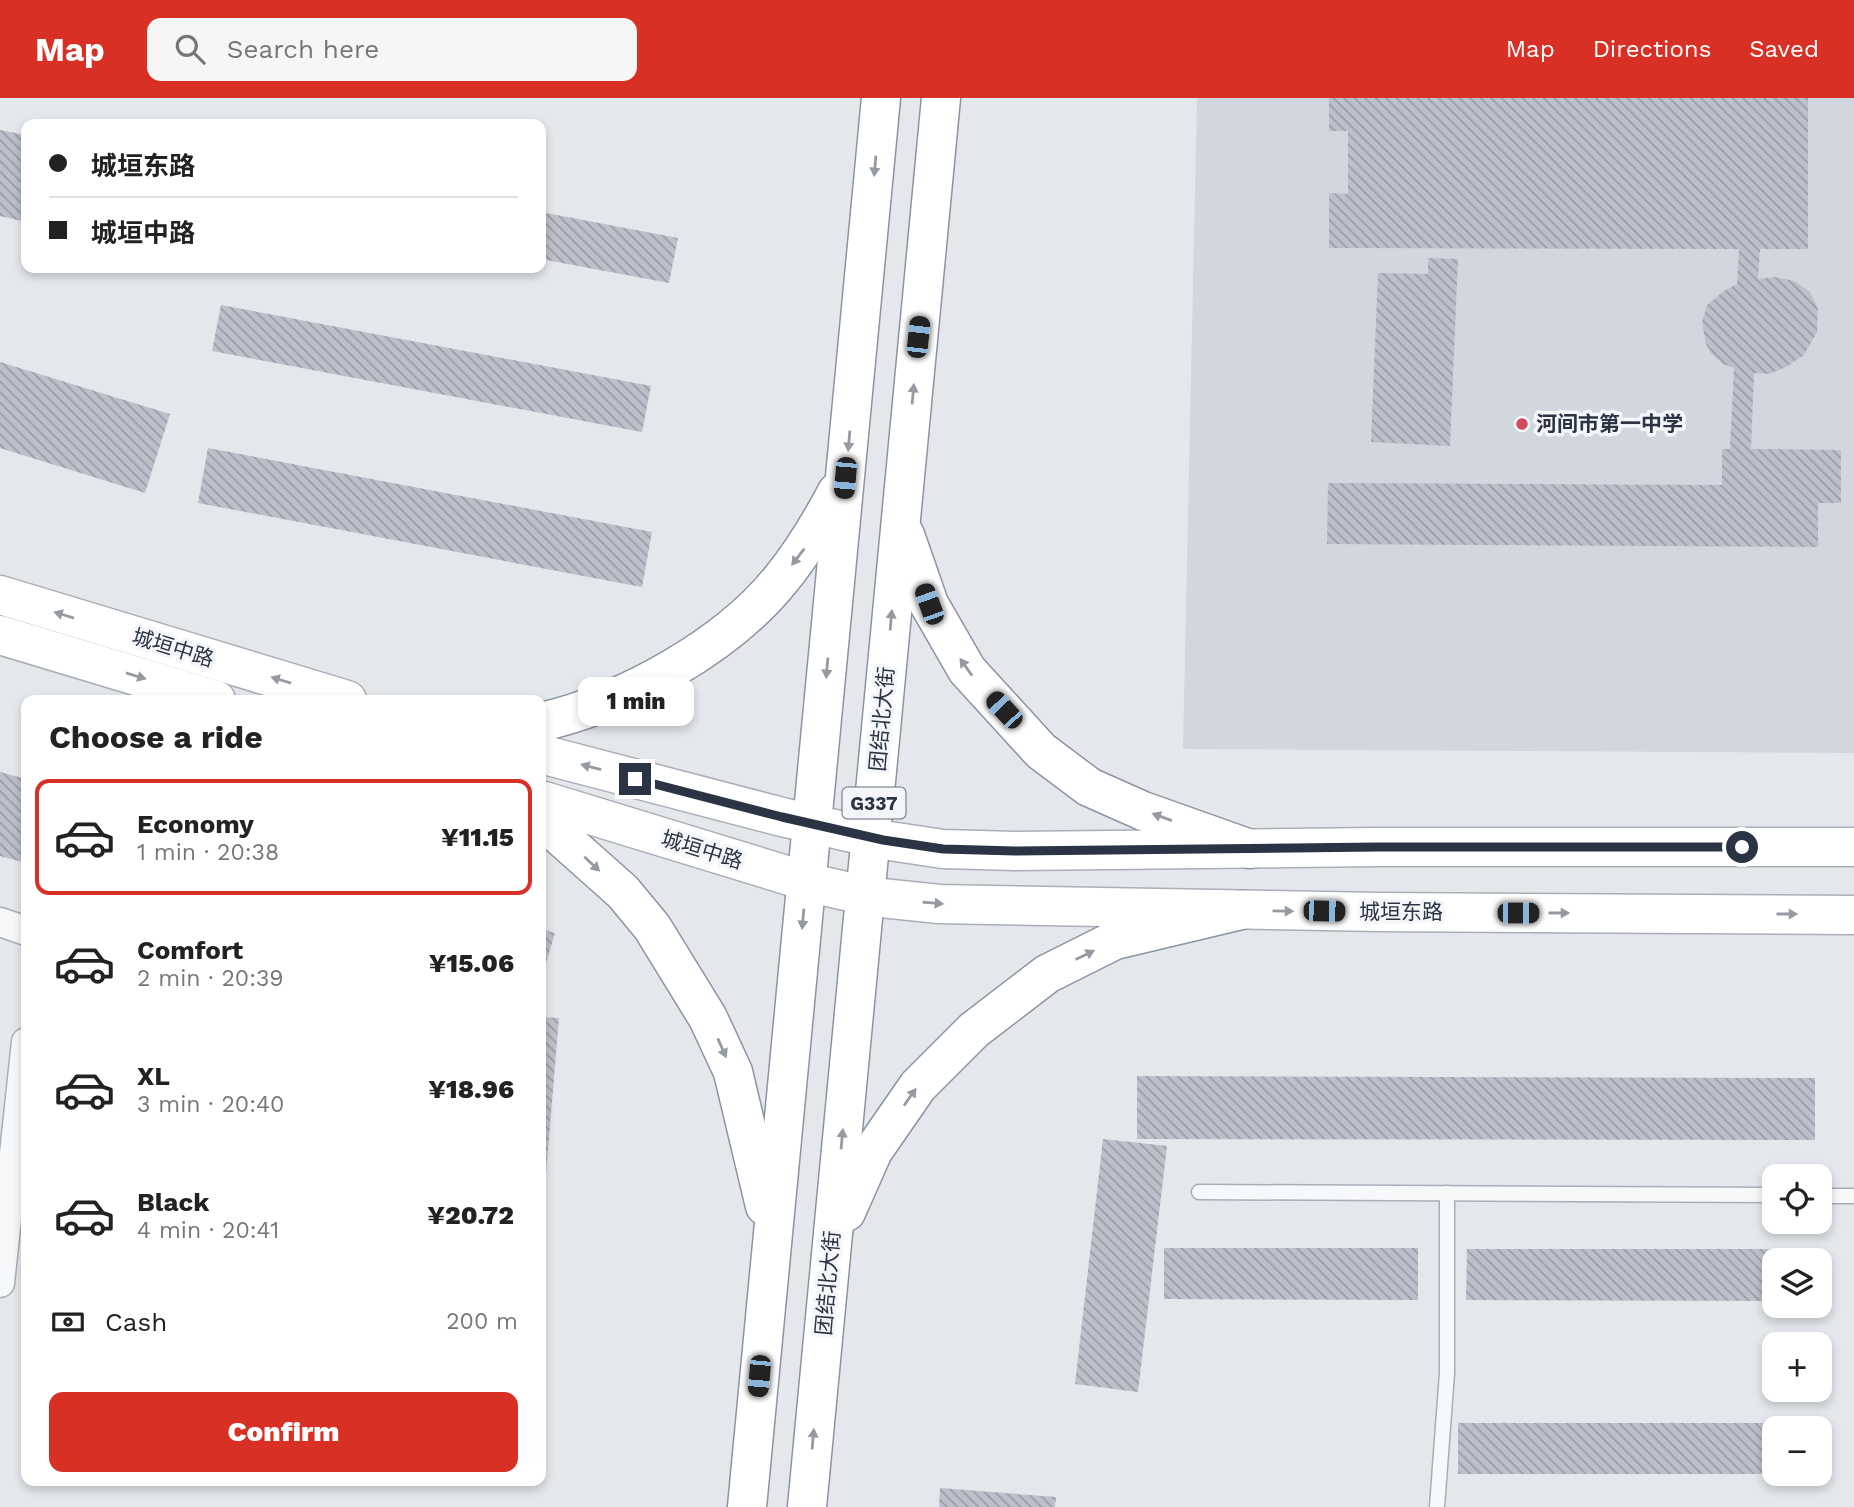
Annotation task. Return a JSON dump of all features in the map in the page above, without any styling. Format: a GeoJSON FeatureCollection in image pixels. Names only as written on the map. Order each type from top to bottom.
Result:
{"type":"FeatureCollection","features":[{"type":"Feature","properties":{"kind":"main road","name":"G337"},"geometry":{"type":"LineString","coordinates":[[747,1507],[881,98]]}},
{"type":"Feature","properties":{"kind":"main road","name":"团结北大街"},"geometry":{"type":"LineString","coordinates":[[807,1507],[941,98]]}},
{"type":"Feature","properties":{"kind":"main road"},"geometry":{"type":"LineString","coordinates":[[546,720],[619,698],[727,633],[781,580],[814,536],[845,478]]}},
{"type":"Feature","properties":{"kind":"main road"},"geometry":{"type":"LineString","coordinates":[[901,523],[929,604],[967,670],[1041,751],[1089,787],[1143,811],[1250,849]]}},
{"type":"Feature","properties":{"kind":"main road","name":"城垣中路"},"geometry":{"type":"LineString","coordinates":[[0,595],[330,695]]}},
{"type":"Feature","properties":{"kind":"main road","name":"城垣中路"},"geometry":{"type":"LineString","coordinates":[[0,635],[199,695]]}},
{"type":"Feature","properties":{"kind":"main road"},"geometry":{"type":"LineString","coordinates":[[546,755],[812,824],[943,849],[1015,851],[1854,847]]}},
{"type":"Feature","properties":{"kind":"main road","name":"城垣中路"},"geometry":{"type":"LineString","coordinates":[[546,802],[807,881],[865,895]]}},
{"type":"Feature","properties":{"kind":"main road"},"geometry":{"type":"LineString","coordinates":[[546,823],[623,892],[652,928],[708,1018],[733,1072],[760,1182],[772,1245]]}},
{"type":"Feature","properties":{"kind":"main road","name":"城垣东路"},"geometry":{"type":"LineString","coordinates":[[865,895],[939,904],[1241,910],[1854,915]]}},
{"type":"Feature","properties":{"kind":"main road"},"geometry":{"type":"LineString","coordinates":[[832,1243],[873,1151],[918,1086],[974,1030],[1047,974],[1115,940],[1241,910]]}},
{"type":"Feature","properties":{"kind":"street"},"geometry":{"type":"LineString","coordinates":[[0,922],[21,929]]}},
{"type":"Feature","properties":{"kind":"street"},"geometry":{"type":"LineString","coordinates":[[0,1283],[21,1088]]}},
{"type":"Feature","properties":{"kind":"lane"},"geometry":{"type":"LineString","coordinates":[[1199,1192],[1762,1195]]}},
{"type":"Feature","properties":{"kind":"lane"},"geometry":{"type":"LineString","coordinates":[[1437,1507],[1447,1373],[1447,1194]]}},
{"type":"Feature","properties":{"kind":"lane"},"geometry":{"type":"LineString","coordinates":[[1832,1196],[1854,1196]]}},
{"type":"Feature","properties":{"kind":"shaded area","name":"河间市第一中学"},"geometry":{"type":"Polygon","coordinates":[[[1197,98],[1854,98],[1854,753],[1183,749],[1197,98]]]}},
{"type":"Feature","properties":{"kind":"building"},"geometry":{"type":"Polygon","coordinates":[[[1329,98],[1808,98],[1808,249],[1760,249],[1758,279],[1775,277],[1794,281],[1810,292],[1818,309],[1817,332],[1804,355],[1786,367],[1769,374],[1754,373],[1751,449],[1841,450],[1841,503],[1818,503],[1818,547],[1327,544],[1328,483],[1722,485],[1722,449],[1730,449],[1734,368],[1723,364],[1711,353],[1706,344],[1702,322],[1707,305],[1737,284],[1739,249],[1329,248],[1329,193],[1348,194],[1348,131],[1329,131],[1329,98]]]}},
{"type":"Feature","properties":{"kind":"building"},"geometry":{"type":"Polygon","coordinates":[[[0,130],[21,134],[21,221],[0,216],[0,130]]]}},
{"type":"Feature","properties":{"kind":"building"},"geometry":{"type":"Polygon","coordinates":[[[546,213],[678,238],[669,283],[546,260],[546,213]]]}},
{"type":"Feature","properties":{"kind":"building"},"geometry":{"type":"Polygon","coordinates":[[[1428,258],[1458,259],[1450,446],[1371,442],[1378,273],[1428,274],[1428,258]]]}},
{"type":"Feature","properties":{"kind":"building"},"geometry":{"type":"Polygon","coordinates":[[[221,305],[651,386],[642,432],[212,351],[221,305]]]}},
{"type":"Feature","properties":{"kind":"building"},"geometry":{"type":"Polygon","coordinates":[[[0,362],[170,414],[145,493],[0,448],[0,362]]]}},
{"type":"Feature","properties":{"kind":"building"},"geometry":{"type":"Polygon","coordinates":[[[208,448],[652,532],[642,587],[198,503],[208,448]]]}},
{"type":"Feature","properties":{"kind":"building"},"geometry":{"type":"Polygon","coordinates":[[[0,772],[21,778],[21,862],[0,856],[0,772]]]}},
{"type":"Feature","properties":{"kind":"building"},"geometry":{"type":"Polygon","coordinates":[[[546,930],[555,933],[546,963],[546,930]]]}},
{"type":"Feature","properties":{"kind":"building"},"geometry":{"type":"Polygon","coordinates":[[[546,1017],[559,1018],[546,1173],[546,1017]]]}},
{"type":"Feature","properties":{"kind":"building"},"geometry":{"type":"Polygon","coordinates":[[[1137,1076],[1815,1078],[1815,1140],[1137,1139],[1137,1076]]]}},
{"type":"Feature","properties":{"kind":"building"},"geometry":{"type":"Polygon","coordinates":[[[1103,1139],[1167,1146],[1138,1392],[1075,1384],[1103,1139]]]}},
{"type":"Feature","properties":{"kind":"building"},"geometry":{"type":"Polygon","coordinates":[[[1164,1248],[1418,1248],[1418,1300],[1164,1299],[1164,1248]]]}},
{"type":"Feature","properties":{"kind":"building"},"geometry":{"type":"Polygon","coordinates":[[[1467,1249],[1762,1249],[1762,1301],[1466,1300],[1467,1249]]]}},
{"type":"Feature","properties":{"kind":"building"},"geometry":{"type":"Polygon","coordinates":[[[1458,1423],[1762,1423],[1762,1474],[1458,1474],[1458,1423]]]}},
{"type":"Feature","properties":{"kind":"building"},"geometry":{"type":"Polygon","coordinates":[[[940,1488],[1056,1497],[1055,1507],[939,1507],[940,1488]]]}},
{"type":"Feature","properties":{"kind":"place","name":"河间市第一中学"},"geometry":{"type":"Point","coordinates":[1522,424]}},
{"type":"Feature","properties":{"kind":"route"},"geometry":{"type":"LineString","coordinates":[[635,779],[883,840],[943,849],[1015,851],[1742,847]]}}]}
